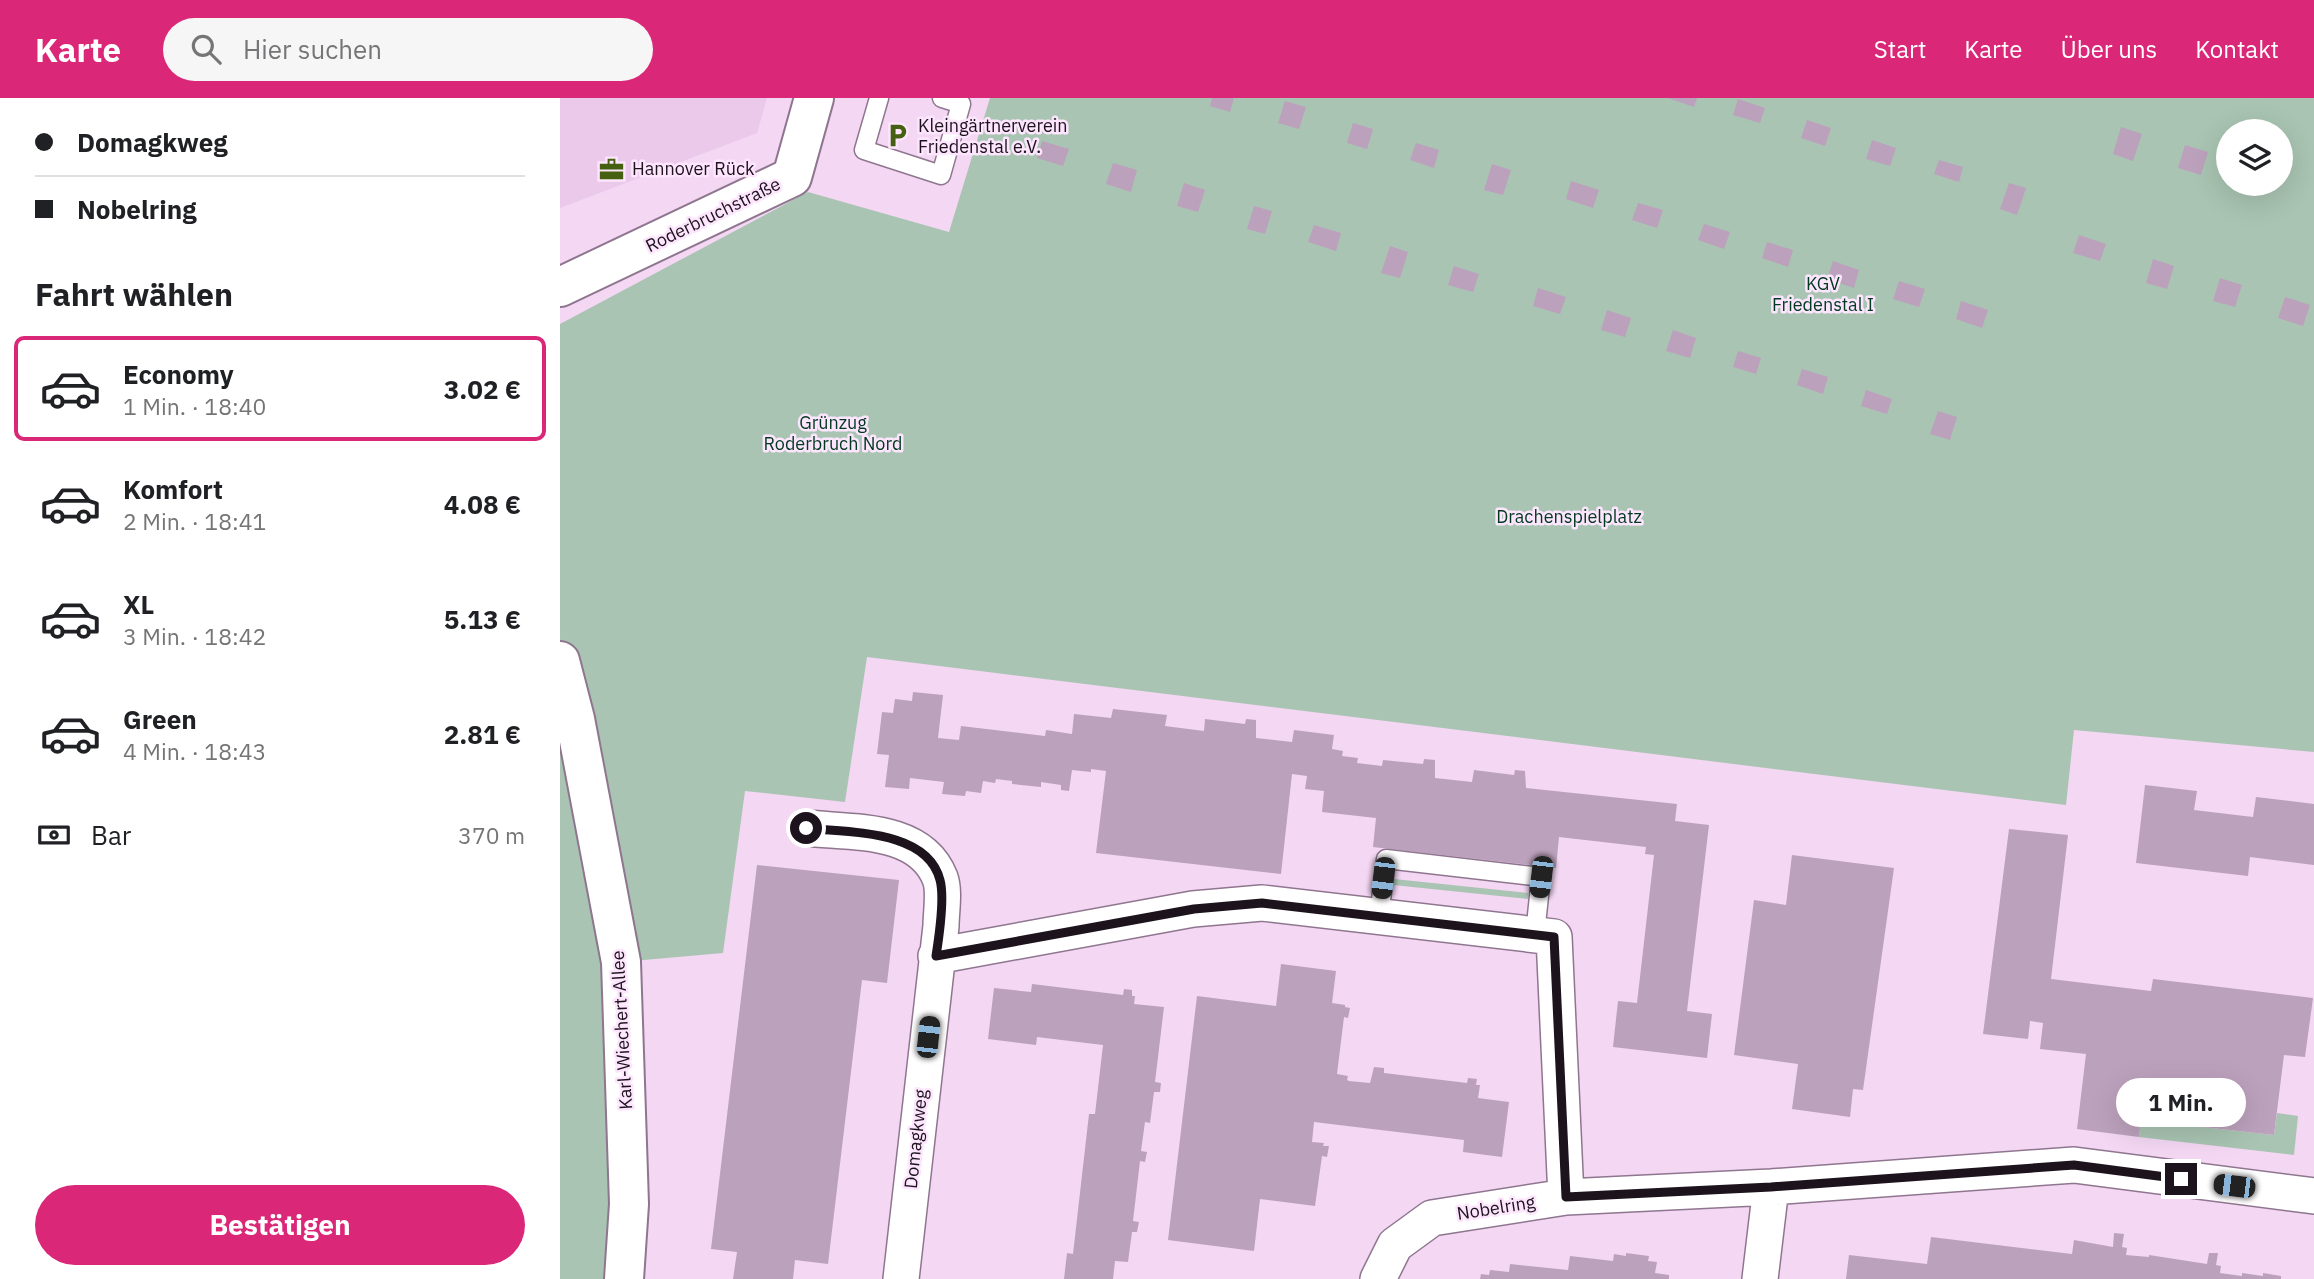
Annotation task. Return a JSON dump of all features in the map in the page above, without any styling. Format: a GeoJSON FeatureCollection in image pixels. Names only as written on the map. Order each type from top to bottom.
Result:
{"type":"FeatureCollection","features":[{"type":"Feature","properties":{"kind":"main road","name":"Roderbruchstraße"},"geometry":{"type":"LineString","coordinates":[[560,288],[792,177],[814,98]]}},
{"type":"Feature","properties":{"kind":"main road","name":"Karl-Wiechert-Allee"},"geometry":{"type":"LineString","coordinates":[[560,661],[575,719],[621,962],[629,1204],[624,1279]]}},
{"type":"Feature","properties":{"kind":"street","name":"Domagkweg"},"geometry":{"type":"LineString","coordinates":[[806,828],[896,838],[924,852],[940,879],[941,926],[901,1279]]}},
{"type":"Feature","properties":{"kind":"street"},"geometry":{"type":"LineString","coordinates":[[936,956],[1194,909],[1262,903],[1554,937],[1566,1197]]}},
{"type":"Feature","properties":{"kind":"street","name":"Nobelring"},"geometry":{"type":"LineString","coordinates":[[1378,1279],[1395,1245],[1432,1218],[1566,1197],[1771,1187],[2074,1165],[2314,1196]]}},
{"type":"Feature","properties":{"kind":"street"},"geometry":{"type":"LineString","coordinates":[[1760,1279],[1771,1187]]}},
{"type":"Feature","properties":{"kind":"lane"},"geometry":{"type":"LineString","coordinates":[[879,98],[864,150],[941,174],[961,104],[942,98]]}},
{"type":"Feature","properties":{"kind":"lane"},"geometry":{"type":"LineString","coordinates":[[1378,917],[1386,859],[1541,877],[1535,934]]}},
{"type":"Feature","properties":{"kind":"shaded area","name":"Hannover Rück"},"geometry":{"type":"Polygon","coordinates":[[[560,98],[767,98],[757,133],[560,208],[560,98]]]}},
{"type":"Feature","properties":{"kind":"green space","name":"Grünzug Roderbruch Nord"},"geometry":{"type":"Polygon","coordinates":[[[990,98],[2314,98],[2314,752],[2074,730],[2066,805],[867,657],[845,802],[745,791],[723,953],[621,962],[624,1279],[560,1279],[560,661],[586,716],[560,639],[560,324],[808,192],[949,232],[990,98]]]}},
{"type":"Feature","properties":{"kind":"green space"},"geometry":{"type":"Polygon","coordinates":[[[1394,879],[1528,893],[1528,899],[1393,885],[1394,879]]]}},
{"type":"Feature","properties":{"kind":"green space"},"geometry":{"type":"Polygon","coordinates":[[[2277,1113],[2298,1116],[2294,1155],[2139,1137],[2141,1120],[2274,1135],[2277,1113]]]}},
{"type":"Feature","properties":{"kind":"building"},"geometry":{"type":"Polygon","coordinates":[[[1212,98],[1234,98],[1230,112],[1210,106],[1212,98]]]}},
{"type":"Feature","properties":{"kind":"building"},"geometry":{"type":"Polygon","coordinates":[[[1668,98],[1697,98],[1694,107],[1668,98]]]}},
{"type":"Feature","properties":{"kind":"building"},"geometry":{"type":"Polygon","coordinates":[[[1738,99],[1765,108],[1760,123],[1733,115],[1738,99]]]}},
{"type":"Feature","properties":{"kind":"building"},"geometry":{"type":"Polygon","coordinates":[[[1285,101],[1306,107],[1299,129],[1278,123],[1285,101]]]}},
{"type":"Feature","properties":{"kind":"building"},"geometry":{"type":"Polygon","coordinates":[[[1807,120],[1831,128],[1825,146],[1801,138],[1807,120]]]}},
{"type":"Feature","properties":{"kind":"building"},"geometry":{"type":"Polygon","coordinates":[[[1353,123],[1373,129],[1367,149],[1347,143],[1353,123]]]}},
{"type":"Feature","properties":{"kind":"building"},"geometry":{"type":"Polygon","coordinates":[[[2121,127],[2142,134],[2133,161],[2113,154],[2121,127]]]}},
{"type":"Feature","properties":{"kind":"building"},"geometry":{"type":"Polygon","coordinates":[[[1872,140],[1896,148],[1890,166],[1866,159],[1872,140]]]}},
{"type":"Feature","properties":{"kind":"building"},"geometry":{"type":"Polygon","coordinates":[[[1042,141],[1069,149],[1063,166],[1037,158],[1042,141]]]}},
{"type":"Feature","properties":{"kind":"building"},"geometry":{"type":"Polygon","coordinates":[[[1416,143],[1439,150],[1434,168],[1410,160],[1416,143]]]}},
{"type":"Feature","properties":{"kind":"building"},"geometry":{"type":"Polygon","coordinates":[[[2185,145],[2208,152],[2201,175],[2178,168],[2185,145]]]}},
{"type":"Feature","properties":{"kind":"building"},"geometry":{"type":"Polygon","coordinates":[[[1939,160],[1963,167],[1959,182],[1934,174],[1939,160]]]}},
{"type":"Feature","properties":{"kind":"building"},"geometry":{"type":"Polygon","coordinates":[[[1113,163],[1137,170],[1131,192],[1106,184],[1113,163]]]}},
{"type":"Feature","properties":{"kind":"building"},"geometry":{"type":"Polygon","coordinates":[[[1492,164],[1511,170],[1503,195],[1484,190],[1492,164]]]}},
{"type":"Feature","properties":{"kind":"building"},"geometry":{"type":"Polygon","coordinates":[[[1571,181],[1599,190],[1593,208],[1566,199],[1571,181]]]}},
{"type":"Feature","properties":{"kind":"building"},"geometry":{"type":"Polygon","coordinates":[[[1184,183],[1205,190],[1198,212],[1177,206],[1184,183]]]}},
{"type":"Feature","properties":{"kind":"building"},"geometry":{"type":"Polygon","coordinates":[[[2009,183],[2026,188],[2017,215],[2000,209],[2009,183]]]}},
{"type":"Feature","properties":{"kind":"building"},"geometry":{"type":"Polygon","coordinates":[[[1638,203],[1663,210],[1657,228],[1632,220],[1638,203]]]}},
{"type":"Feature","properties":{"kind":"building"},"geometry":{"type":"Polygon","coordinates":[[[1254,206],[1272,211],[1265,234],[1247,229],[1254,206]]]}},
{"type":"Feature","properties":{"kind":"building"},"geometry":{"type":"Polygon","coordinates":[[[1704,224],[1730,232],[1724,249],[1698,240],[1704,224]]]}},
{"type":"Feature","properties":{"kind":"building"},"geometry":{"type":"Polygon","coordinates":[[[1314,225],[1341,233],[1336,251],[1308,242],[1314,225]]]}},
{"type":"Feature","properties":{"kind":"building"},"geometry":{"type":"Polygon","coordinates":[[[2079,235],[2106,244],[2100,261],[2073,253],[2079,235]]]}},
{"type":"Feature","properties":{"kind":"building"},"geometry":{"type":"Polygon","coordinates":[[[1767,242],[1793,250],[1788,267],[1762,258],[1767,242]]]}},
{"type":"Feature","properties":{"kind":"building"},"geometry":{"type":"Polygon","coordinates":[[[1390,246],[1408,252],[1400,278],[1381,273],[1390,246]]]}},
{"type":"Feature","properties":{"kind":"building"},"geometry":{"type":"Polygon","coordinates":[[[2153,259],[2174,266],[2167,289],[2146,283],[2153,259]]]}},
{"type":"Feature","properties":{"kind":"building"},"geometry":{"type":"Polygon","coordinates":[[[1833,261],[1859,270],[1854,288],[1827,279],[1833,261]]]}},
{"type":"Feature","properties":{"kind":"building"},"geometry":{"type":"Polygon","coordinates":[[[1454,266],[1479,274],[1473,292],[1448,285],[1454,266]]]}},
{"type":"Feature","properties":{"kind":"building"},"geometry":{"type":"Polygon","coordinates":[[[2220,278],[2242,285],[2235,307],[2213,301],[2220,278]]]}},
{"type":"Feature","properties":{"kind":"building"},"geometry":{"type":"Polygon","coordinates":[[[1899,281],[1925,289],[1919,307],[1893,299],[1899,281]]]}},
{"type":"Feature","properties":{"kind":"building"},"geometry":{"type":"Polygon","coordinates":[[[1538,288],[1566,297],[1560,314],[1533,306],[1538,288]]]}},
{"type":"Feature","properties":{"kind":"building"},"geometry":{"type":"Polygon","coordinates":[[[2285,297],[2310,305],[2303,326],[2278,318],[2285,297]]]}},
{"type":"Feature","properties":{"kind":"building"},"geometry":{"type":"Polygon","coordinates":[[[1961,301],[1988,310],[1982,328],[1956,319],[1961,301]]]}},
{"type":"Feature","properties":{"kind":"building"},"geometry":{"type":"Polygon","coordinates":[[[1607,310],[1631,318],[1625,337],[1601,330],[1607,310]]]}},
{"type":"Feature","properties":{"kind":"building"},"geometry":{"type":"Polygon","coordinates":[[[1673,330],[1696,338],[1690,358],[1666,351],[1673,330]]]}},
{"type":"Feature","properties":{"kind":"building"},"geometry":{"type":"Polygon","coordinates":[[[1738,351],[1761,358],[1756,374],[1733,367],[1738,351]]]}},
{"type":"Feature","properties":{"kind":"building"},"geometry":{"type":"Polygon","coordinates":[[[1802,369],[1828,377],[1823,394],[1797,385],[1802,369]]]}},
{"type":"Feature","properties":{"kind":"building"},"geometry":{"type":"Polygon","coordinates":[[[1866,390],[1892,399],[1887,414],[1861,406],[1866,390]]]}},
{"type":"Feature","properties":{"kind":"building"},"geometry":{"type":"Polygon","coordinates":[[[1938,411],[1957,417],[1950,440],[1930,434],[1938,411]]]}},
{"type":"Feature","properties":{"kind":"building"},"geometry":{"type":"Polygon","coordinates":[[[913,692],[943,695],[938,738],[959,740],[961,726],[1045,736],[1046,730],[1072,734],[1074,714],[1111,718],[1113,709],[1167,715],[1165,726],[1204,731],[1205,719],[1245,724],[1246,719],[1256,720],[1256,738],[1292,742],[1294,730],[1334,735],[1332,749],[1343,751],[1342,756],[1358,758],[1357,763],[1382,766],[1383,760],[1423,764],[1424,759],[1435,760],[1435,778],[1472,782],[1474,770],[1514,775],[1515,770],[1525,771],[1526,788],[1677,804],[1675,821],[1709,825],[1687,1011],[1712,1014],[1707,1058],[1613,1047],[1618,1001],[1637,1003],[1654,855],[1645,854],[1646,847],[1559,837],[1556,868],[1373,847],[1376,818],[1322,812],[1324,791],[1305,789],[1307,776],[1292,774],[1281,874],[1096,853],[1106,771],[1072,770],[1069,791],[1061,790],[1061,785],[1041,782],[1041,787],[1012,784],[1012,781],[996,779],[995,783],[983,781],[981,793],[966,791],[965,796],[942,794],[944,782],[910,778],[909,789],[885,787],[889,755],[877,754],[882,712],[893,713],[895,699],[912,701],[913,692]]]}},
{"type":"Feature","properties":{"kind":"building"},"geometry":{"type":"Polygon","coordinates":[[[2145,785],[2197,791],[2194,810],[2253,817],[2256,797],[2314,804],[2314,865],[2250,857],[2248,876],[2136,863],[2145,785]]]}},
{"type":"Feature","properties":{"kind":"building"},"geometry":{"type":"Polygon","coordinates":[[[2009,829],[2068,835],[2051,979],[2151,991],[2153,979],[2313,998],[2305,1057],[2284,1055],[2274,1135],[2141,1120],[2139,1137],[2077,1129],[2086,1054],[2040,1049],[2043,1023],[2030,1021],[2028,1039],[1983,1034],[2009,829]]]}},
{"type":"Feature","properties":{"kind":"building"},"geometry":{"type":"Polygon","coordinates":[[[1792,855],[1894,868],[1863,1090],[1853,1089],[1850,1117],[1792,1109],[1798,1064],[1734,1055],[1754,900],[1786,905],[1792,855]]]}},
{"type":"Feature","properties":{"kind":"building"},"geometry":{"type":"Polygon","coordinates":[[[757,865],[899,880],[887,983],[862,980],[828,1264],[795,1260],[793,1279],[733,1279],[737,1252],[711,1249],[757,865]]]}},
{"type":"Feature","properties":{"kind":"building"},"geometry":{"type":"Polygon","coordinates":[[[1281,964],[1336,971],[1332,1003],[1350,1008],[1348,1018],[1344,1017],[1337,1074],[1348,1076],[1349,1081],[1370,1083],[1374,1067],[1384,1068],[1384,1073],[1467,1083],[1468,1078],[1477,1079],[1476,1085],[1480,1085],[1478,1098],[1509,1102],[1502,1157],[1463,1152],[1464,1140],[1314,1122],[1312,1142],[1329,1146],[1327,1157],[1322,1156],[1315,1206],[1260,1199],[1254,1251],[1168,1240],[1197,996],[1276,1006],[1281,964]]]}},
{"type":"Feature","properties":{"kind":"building"},"geometry":{"type":"Polygon","coordinates":[[[1032,984],[1123,995],[1124,989],[1132,990],[1132,996],[1135,996],[1134,1004],[1164,1007],[1155,1082],[1161,1083],[1160,1092],[1154,1092],[1150,1123],[1145,1122],[1141,1151],[1147,1152],[1145,1162],[1140,1161],[1133,1221],[1139,1222],[1137,1232],[1132,1232],[1128,1262],[1115,1261],[1113,1279],[1064,1279],[1067,1253],[1073,1254],[1089,1114],[1095,1114],[1103,1045],[1037,1037],[1036,1045],[988,1039],[994,988],[1031,992],[1032,984]]]}},
{"type":"Feature","properties":{"kind":"building"},"geometry":{"type":"Polygon","coordinates":[[[2114,1233],[2124,1234],[2122,1247],[2127,1248],[2126,1255],[2149,1255],[2207,1264],[2209,1253],[2218,1253],[2216,1265],[2221,1266],[2220,1273],[2263,1276],[2263,1273],[2281,1276],[2281,1279],[1846,1279],[1849,1255],[1927,1264],[1931,1237],[2072,1254],[2074,1240],[2113,1247],[2114,1233]]]}},
{"type":"Feature","properties":{"kind":"building"},"geometry":{"type":"Polygon","coordinates":[[[1626,1253],[1649,1256],[1648,1261],[1657,1262],[1655,1273],[1669,1275],[1669,1279],[1480,1279],[1481,1274],[1489,1275],[1490,1270],[1509,1272],[1510,1264],[1568,1270],[1570,1256],[1613,1261],[1614,1254],[1626,1256],[1626,1253]]]}},
{"type":"Feature","properties":{"kind":"place","name":"Kleingärtnerverein Friedenstal e.V."},"geometry":{"type":"Point","coordinates":[898,136]}},
{"type":"Feature","properties":{"kind":"place","name":"Hannover Rück"},"geometry":{"type":"Point","coordinates":[612,169]}},
{"type":"Feature","properties":{"kind":"route"},"geometry":{"type":"LineString","coordinates":[[806,828],[896,838],[924,852],[940,879],[941,926],[936,956],[1194,909],[1262,903],[1554,937],[1566,1197],[1771,1187],[2074,1165],[2181,1179]]}},
{"type":"Feature","properties":{"kind":"park label","name":"KGV Friedenstal I"},"geometry":{"type":"Point","coordinates":[1823,294]}},
{"type":"Feature","properties":{"kind":"park label","name":"Drachenspielplatz"},"geometry":{"type":"Point","coordinates":[1569,517]}}]}
